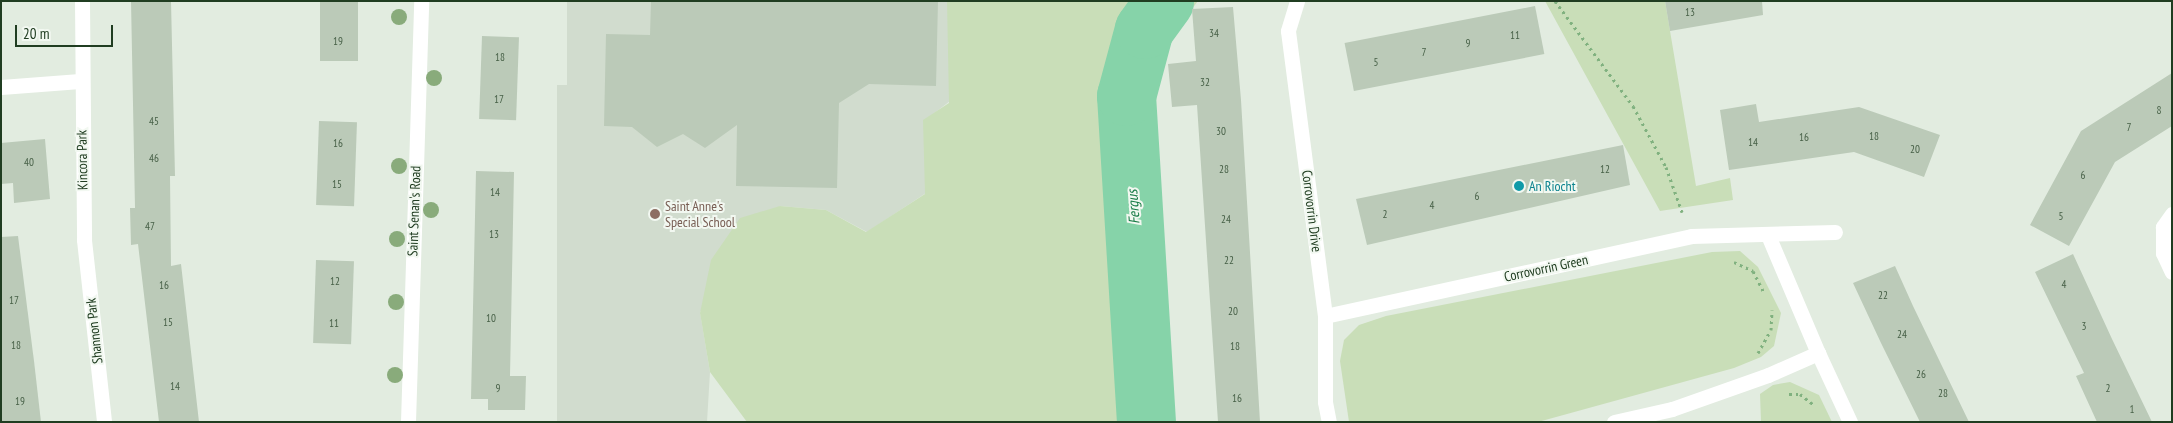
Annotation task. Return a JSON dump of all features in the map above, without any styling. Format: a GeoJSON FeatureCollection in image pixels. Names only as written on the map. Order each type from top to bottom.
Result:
{"type":"FeatureCollection","features":[{"type":"Feature","properties":{"kind":"street","name":"Kincora Park"},"geometry":{"type":"LineString","coordinates":[[82,1],[80,81],[84,240]]}},
{"type":"Feature","properties":{"kind":"street","name":"Saint Senan's Road"},"geometry":{"type":"LineString","coordinates":[[408,422],[421,1]]}},
{"type":"Feature","properties":{"kind":"street","name":"Corrovorrin Drive"},"geometry":{"type":"LineString","coordinates":[[1297,1],[1288,31],[1325,316],[1325,402],[1328,422]]}},
{"type":"Feature","properties":{"kind":"street"},"geometry":{"type":"LineString","coordinates":[[1,87],[80,81]]}},
{"type":"Feature","properties":{"kind":"street"},"geometry":{"type":"LineString","coordinates":[[2172,214],[2163,227],[2163,253],[2172,272]]}},
{"type":"Feature","properties":{"kind":"street","name":"Corrovorrin Green"},"geometry":{"type":"LineString","coordinates":[[1325,316],[1691,236],[1835,232]]}},
{"type":"Feature","properties":{"kind":"street"},"geometry":{"type":"LineString","coordinates":[[1768,235],[1818,353],[1850,422]]}},
{"type":"Feature","properties":{"kind":"street","name":"Shannon Park"},"geometry":{"type":"LineString","coordinates":[[84,240],[104,422]]}},
{"type":"Feature","properties":{"kind":"street"},"geometry":{"type":"LineString","coordinates":[[1614,422],[1672,409],[1818,353]]}},
{"type":"Feature","properties":{"kind":"shaded area","name":"Saint Anne's Special School"},"geometry":{"type":"Polygon","coordinates":[[[567,1],[948,1],[950,101],[924,121],[926,193],[867,232],[826,210],[780,206],[700,312],[710,372],[707,422],[557,422],[557,85],[567,85],[567,1]]]}},
{"type":"Feature","properties":{"kind":"green space"},"geometry":{"type":"Polygon","coordinates":[[[947,1],[1198,1],[1144,71],[1163,422],[747,422],[710,372],[700,313],[711,260],[740,218],[780,206],[826,210],[866,232],[925,194],[923,120],[949,103],[947,1]]]}},
{"type":"Feature","properties":{"kind":"green space"},"geometry":{"type":"Polygon","coordinates":[[[1545,1],[1665,1],[1696,186],[1730,178],[1733,200],[1660,211],[1545,1]]]}},
{"type":"Feature","properties":{"kind":"green space"},"geometry":{"type":"Polygon","coordinates":[[[1740,251],[1758,267],[1781,313],[1774,346],[1761,357],[1734,368],[1538,422],[1349,422],[1340,361],[1344,340],[1359,325],[1386,316],[1712,252],[1740,251]]]}},
{"type":"Feature","properties":{"kind":"green space"},"geometry":{"type":"Polygon","coordinates":[[[1790,382],[1819,395],[1832,422],[1761,422],[1760,394],[1773,385],[1790,382]]]}},
{"type":"Feature","properties":{"kind":"building"},"geometry":{"type":"Polygon","coordinates":[[[131,1],[171,1],[175,176],[170,176],[171,266],[181,264],[199,422],[159,422],[138,244],[131,245],[130,208],[135,208],[131,1]]]}},
{"type":"Feature","properties":{"kind":"building"},"geometry":{"type":"Polygon","coordinates":[[[320,1],[358,1],[358,61],[320,61],[320,1]]]}},
{"type":"Feature","properties":{"kind":"building"},"geometry":{"type":"Polygon","coordinates":[[[651,1],[938,1],[936,86],[869,84],[839,103],[837,188],[736,186],[737,125],[705,148],[683,134],[657,147],[632,127],[604,126],[606,34],[650,35],[651,1]]]}},
{"type":"Feature","properties":{"kind":"building"},"geometry":{"type":"Polygon","coordinates":[[[1665,1],[1762,1],[1763,15],[1670,31],[1665,1]]]}},
{"type":"Feature","properties":{"kind":"building"},"geometry":{"type":"Polygon","coordinates":[[[1535,6],[1544,54],[1354,91],[1345,43],[1535,6]]]}},
{"type":"Feature","properties":{"kind":"building"},"geometry":{"type":"Polygon","coordinates":[[[1233,7],[1241,100],[1260,422],[1218,422],[1197,105],[1172,107],[1168,64],[1196,61],[1192,9],[1233,7]]]}},
{"type":"Feature","properties":{"kind":"building"},"geometry":{"type":"Polygon","coordinates":[[[482,36],[519,37],[516,120],[479,119],[482,36]]]}},
{"type":"Feature","properties":{"kind":"building"},"geometry":{"type":"Polygon","coordinates":[[[2172,73],[2172,126],[2115,162],[2069,246],[2030,225],[2081,131],[2172,73]]]}},
{"type":"Feature","properties":{"kind":"building"},"geometry":{"type":"Polygon","coordinates":[[[1756,104],[1759,122],[1859,107],[1940,135],[1924,177],[1854,152],[1729,170],[1720,110],[1756,104]]]}},
{"type":"Feature","properties":{"kind":"building"},"geometry":{"type":"Polygon","coordinates":[[[319,121],[357,122],[354,206],[316,205],[319,121]]]}},
{"type":"Feature","properties":{"kind":"building"},"geometry":{"type":"Polygon","coordinates":[[[45,139],[50,199],[14,203],[13,183],[1,184],[1,143],[45,139]]]}},
{"type":"Feature","properties":{"kind":"building"},"geometry":{"type":"Polygon","coordinates":[[[1623,145],[1630,185],[1367,245],[1356,199],[1623,145]]]}},
{"type":"Feature","properties":{"kind":"building"},"geometry":{"type":"Polygon","coordinates":[[[476,171],[514,172],[510,376],[526,376],[525,410],[488,410],[488,399],[471,399],[476,171]]]}},
{"type":"Feature","properties":{"kind":"building"},"geometry":{"type":"Polygon","coordinates":[[[18,236],[41,422],[1,422],[1,237],[18,236]]]}},
{"type":"Feature","properties":{"kind":"building"},"geometry":{"type":"Polygon","coordinates":[[[2073,254],[2152,422],[2097,422],[2076,376],[2084,373],[2035,272],[2073,254]]]}},
{"type":"Feature","properties":{"kind":"building"},"geometry":{"type":"Polygon","coordinates":[[[316,260],[354,261],[351,344],[313,343],[316,260]]]}},
{"type":"Feature","properties":{"kind":"building"},"geometry":{"type":"Polygon","coordinates":[[[1895,266],[1969,422],[1920,422],[1881,343],[1853,283],[1895,266]]]}},
{"type":"Feature","properties":{"kind":"waterway","name":"Fergus"},"geometry":{"type":"LineString","coordinates":[[1146,422],[1126,96],[1144,29],[1164,1]]}},
{"type":"Feature","properties":{"kind":"place","name":"An Riocht"},"geometry":{"type":"Point","coordinates":[1519,186]}},
{"type":"Feature","properties":{"kind":"place","name":"Saint Anne's Special School"},"geometry":{"type":"Point","coordinates":[655,214]}}]}
